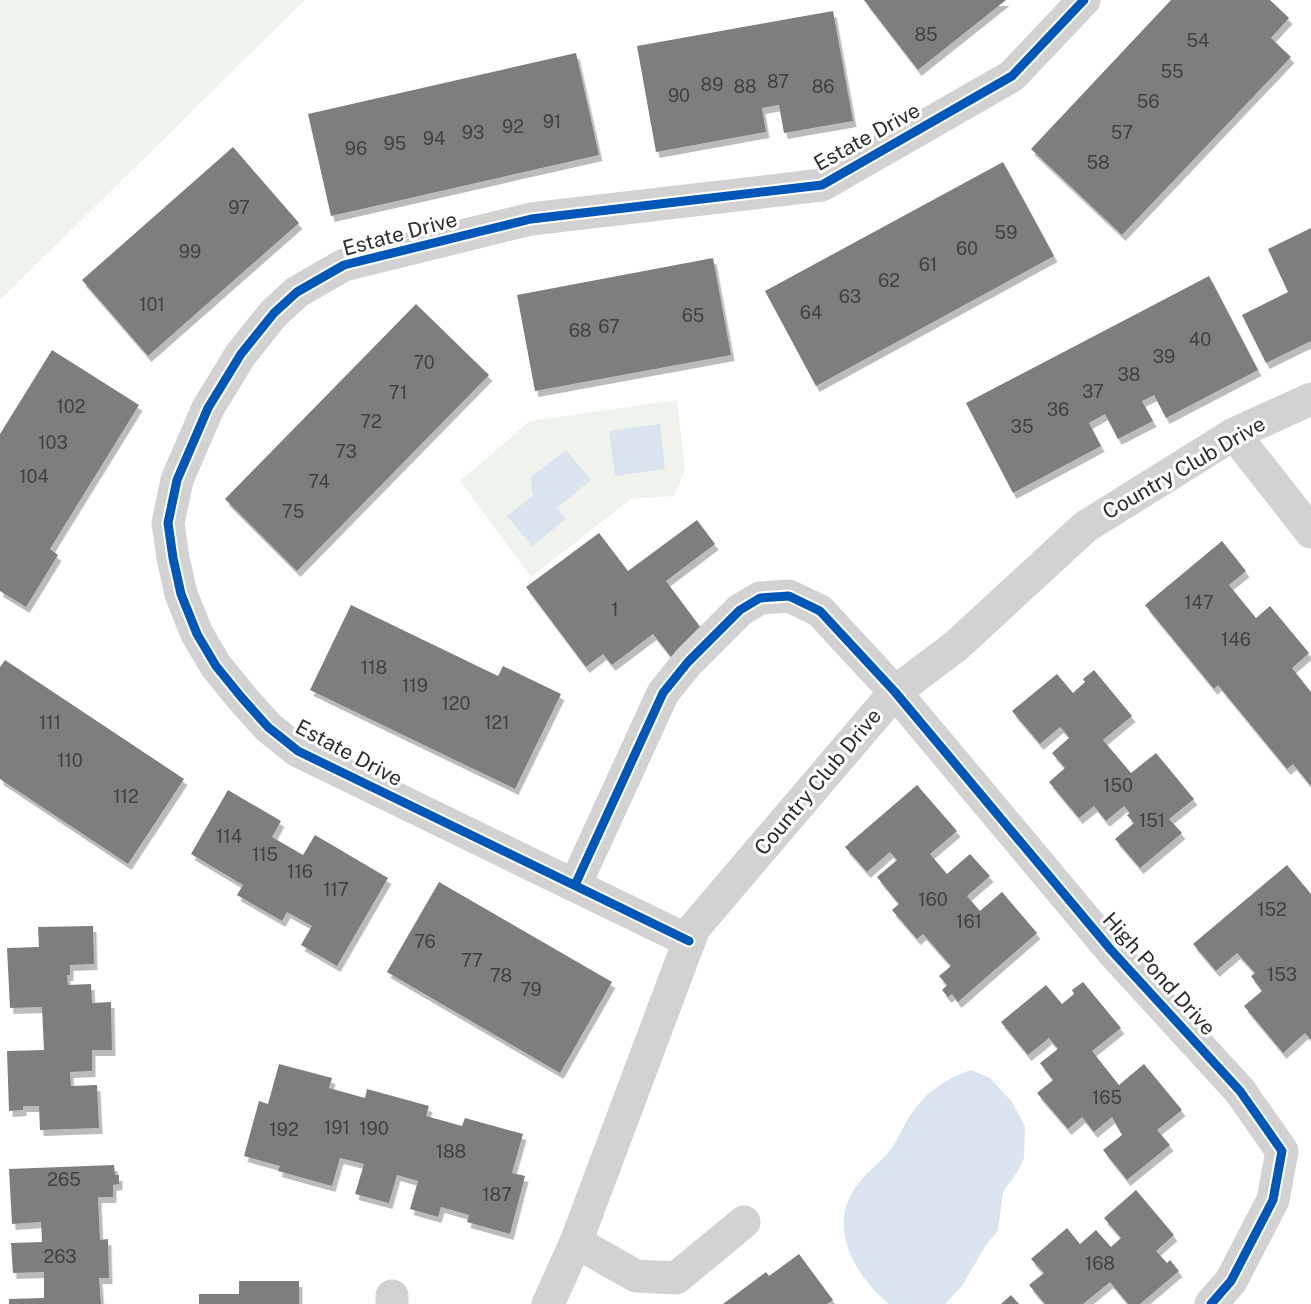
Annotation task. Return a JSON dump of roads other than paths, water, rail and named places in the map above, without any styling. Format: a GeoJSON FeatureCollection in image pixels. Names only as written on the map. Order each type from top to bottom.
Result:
{"type":"FeatureCollection","features":[{"type":"Feature","properties":{"kind":"street","name":"Estate Drive"},"geometry":{"type":"LineString","coordinates":[[689,942],[298,751],[268,727],[216,666],[197,634],[181,594],[168,523],[177,480],[208,408],[241,354],[274,313],[297,292],[344,265],[531,219],[822,185],[1012,76],[1084,0]]}},
{"type":"Feature","properties":{"kind":"street","name":"Country Club Drive"},"geometry":{"type":"LineString","coordinates":[[548,1304],[576,1242],[694,928],[895,692],[956,646],[1085,527],[1234,434],[1311,399]]}},
{"type":"Feature","properties":{"kind":"street"},"geometry":{"type":"LineString","coordinates":[[1234,434],[1311,532]]}},
{"type":"Feature","properties":{"kind":"street"},"geometry":{"type":"LineString","coordinates":[[575,885],[663,693],[688,662],[741,610],[760,598],[789,596],[820,611],[895,692]]}},
{"type":"Feature","properties":{"kind":"street","name":"High Pond Drive"},"geometry":{"type":"LineString","coordinates":[[895,692],[1111,950],[1240,1091],[1282,1151],[1273,1200],[1231,1281],[1211,1304]]}},
{"type":"Feature","properties":{"kind":"street"},"geometry":{"type":"LineString","coordinates":[[576,1242],[636,1276],[676,1278],[744,1222]]}}]}
